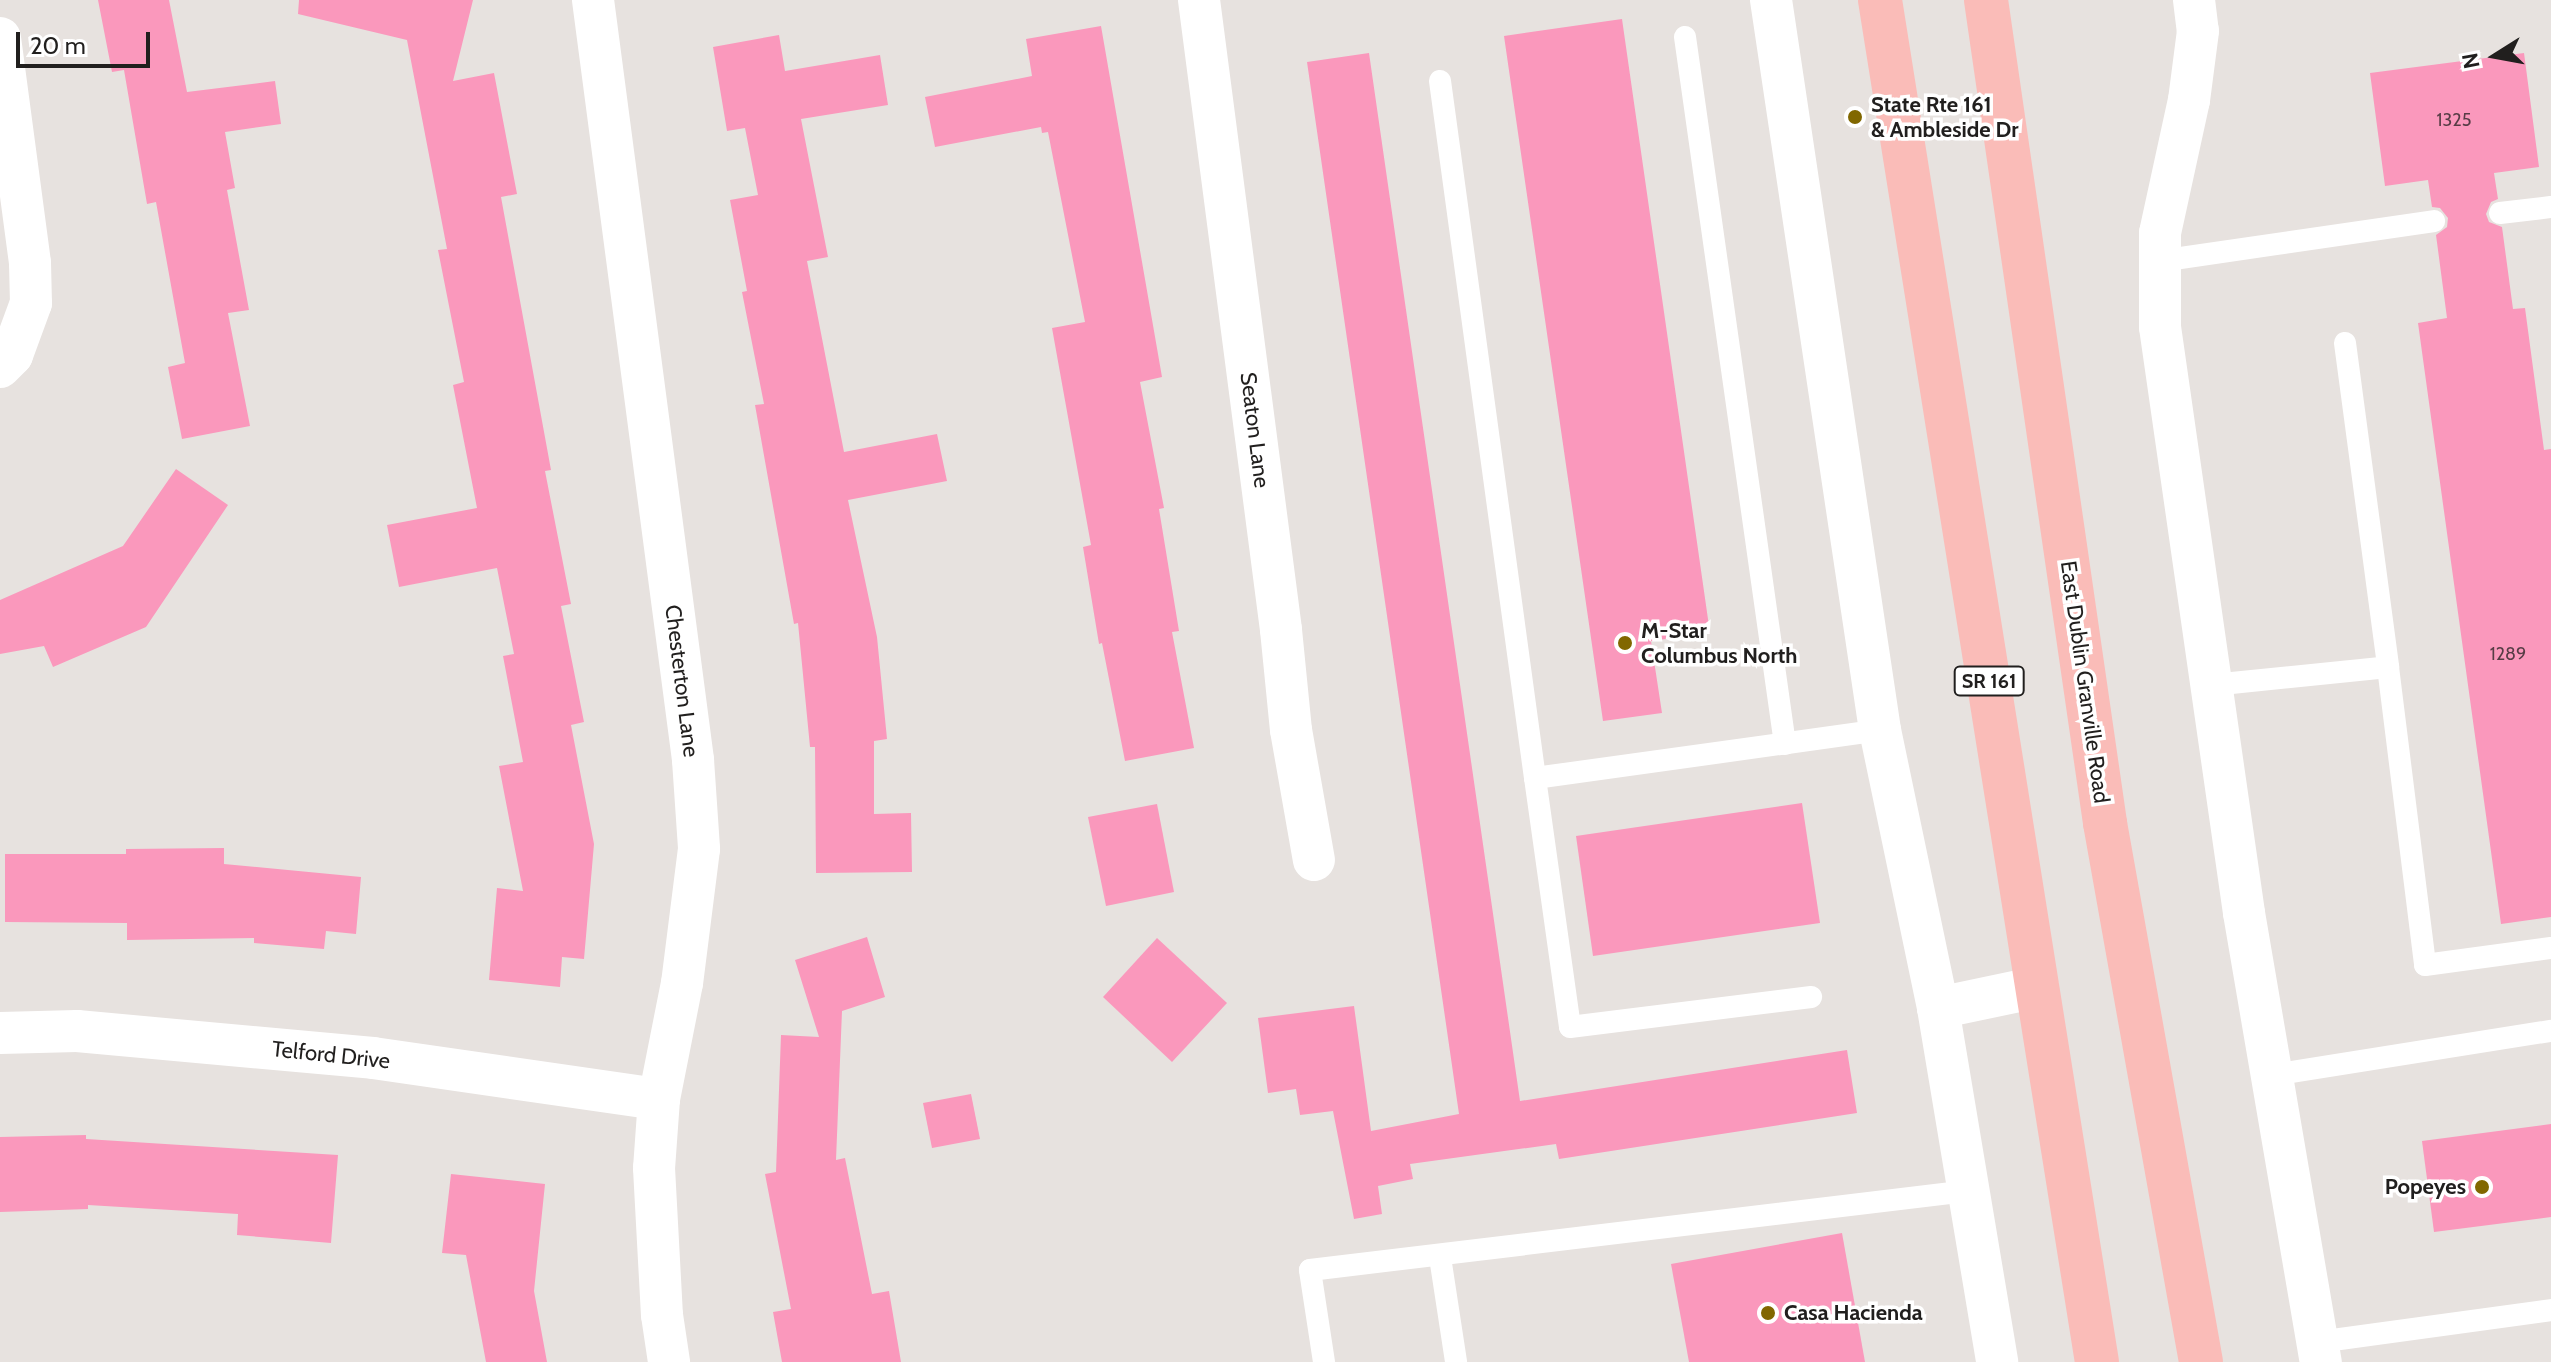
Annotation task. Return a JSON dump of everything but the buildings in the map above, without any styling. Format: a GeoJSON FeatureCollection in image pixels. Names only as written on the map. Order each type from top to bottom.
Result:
{"type":"FeatureCollection","features":[{"type":"Feature","properties":{"kind":"main road","name":"SR 161"},"geometry":{"type":"LineString","coordinates":[[1880,0],[2097,1362]]}},
{"type":"Feature","properties":{"kind":"main road","name":"East Dublin Granville Road"},"geometry":{"type":"LineString","coordinates":[[1986,0],[2105,823],[2201,1362]]}},
{"type":"Feature","properties":{"kind":"street","name":"Chesterton Lane"},"geometry":{"type":"LineString","coordinates":[[593,0],[693,760],[699,849],[682,983],[659,1099],[654,1168],[662,1315],[669,1362]]}},
{"type":"Feature","properties":{"kind":"street","name":"Seaton Lane"},"geometry":{"type":"LineString","coordinates":[[1199,0],[1281,630],[1291,730],[1314,860]]}},
{"type":"Feature","properties":{"kind":"street"},"geometry":{"type":"LineString","coordinates":[[1771,0],[1880,730],[1938,1008],[1997,1362]]}},
{"type":"Feature","properties":{"kind":"street"},"geometry":{"type":"LineString","coordinates":[[2194,0],[2198,31],[2189,100],[2160,233],[2160,327],[2272,1075],[2319,1352]]}},
{"type":"Feature","properties":{"kind":"street"},"geometry":{"type":"LineString","coordinates":[[0,38],[30,263],[31,303],[6,361]]}},
{"type":"Feature","properties":{"kind":"street"},"geometry":{"type":"LineString","coordinates":[[1938,1008],[2038,987]]}},
{"type":"Feature","properties":{"kind":"street","name":"Telford Drive"},"geometry":{"type":"LineString","coordinates":[[0,1033],[77,1031],[373,1058],[659,1099]]}},
{"type":"Feature","properties":{"kind":"lane"},"geometry":{"type":"LineString","coordinates":[[1685,37],[1785,744]]}},
{"type":"Feature","properties":{"kind":"lane"},"geometry":{"type":"LineString","coordinates":[[1440,81],[1570,1027],[1811,997]]}},
{"type":"Feature","properties":{"kind":"lane"},"geometry":{"type":"LineString","coordinates":[[2500,213],[2551,207]]}},
{"type":"Feature","properties":{"kind":"lane"},"geometry":{"type":"LineString","coordinates":[[2160,261],[2434,221]]}},
{"type":"Feature","properties":{"kind":"lane"},"geometry":{"type":"LineString","coordinates":[[2345,343],[2425,965],[2551,948]]}},
{"type":"Feature","properties":{"kind":"lane"},"geometry":{"type":"LineString","coordinates":[[2212,685],[2388,667]]}},
{"type":"Feature","properties":{"kind":"lane"},"geometry":{"type":"LineString","coordinates":[[1535,778],[1880,730]]}},
{"type":"Feature","properties":{"kind":"lane"},"geometry":{"type":"LineString","coordinates":[[2272,1075],[2551,1031]]}},
{"type":"Feature","properties":{"kind":"lane"},"geometry":{"type":"LineString","coordinates":[[1324,1362],[1310,1270],[1440,1257],[1968,1191]]}},
{"type":"Feature","properties":{"kind":"lane"},"geometry":{"type":"LineString","coordinates":[[1440,1257],[1456,1362]]}},
{"type":"Feature","properties":{"kind":"lane"},"geometry":{"type":"LineString","coordinates":[[2319,1352],[2551,1310]]}},
{"type":"Feature","properties":{"kind":"place","name":"State Rte 161 & Ambleside Dr"},"geometry":{"type":"Point","coordinates":[1855,117]}},
{"type":"Feature","properties":{"kind":"place","name":"M-Star Columbus North"},"geometry":{"type":"Point","coordinates":[1625,643]}},
{"type":"Feature","properties":{"kind":"place","name":"Popeyes"},"geometry":{"type":"Point","coordinates":[2482,1187]}},
{"type":"Feature","properties":{"kind":"place","name":"Casa Hacienda"},"geometry":{"type":"Point","coordinates":[1768,1313]}}]}
